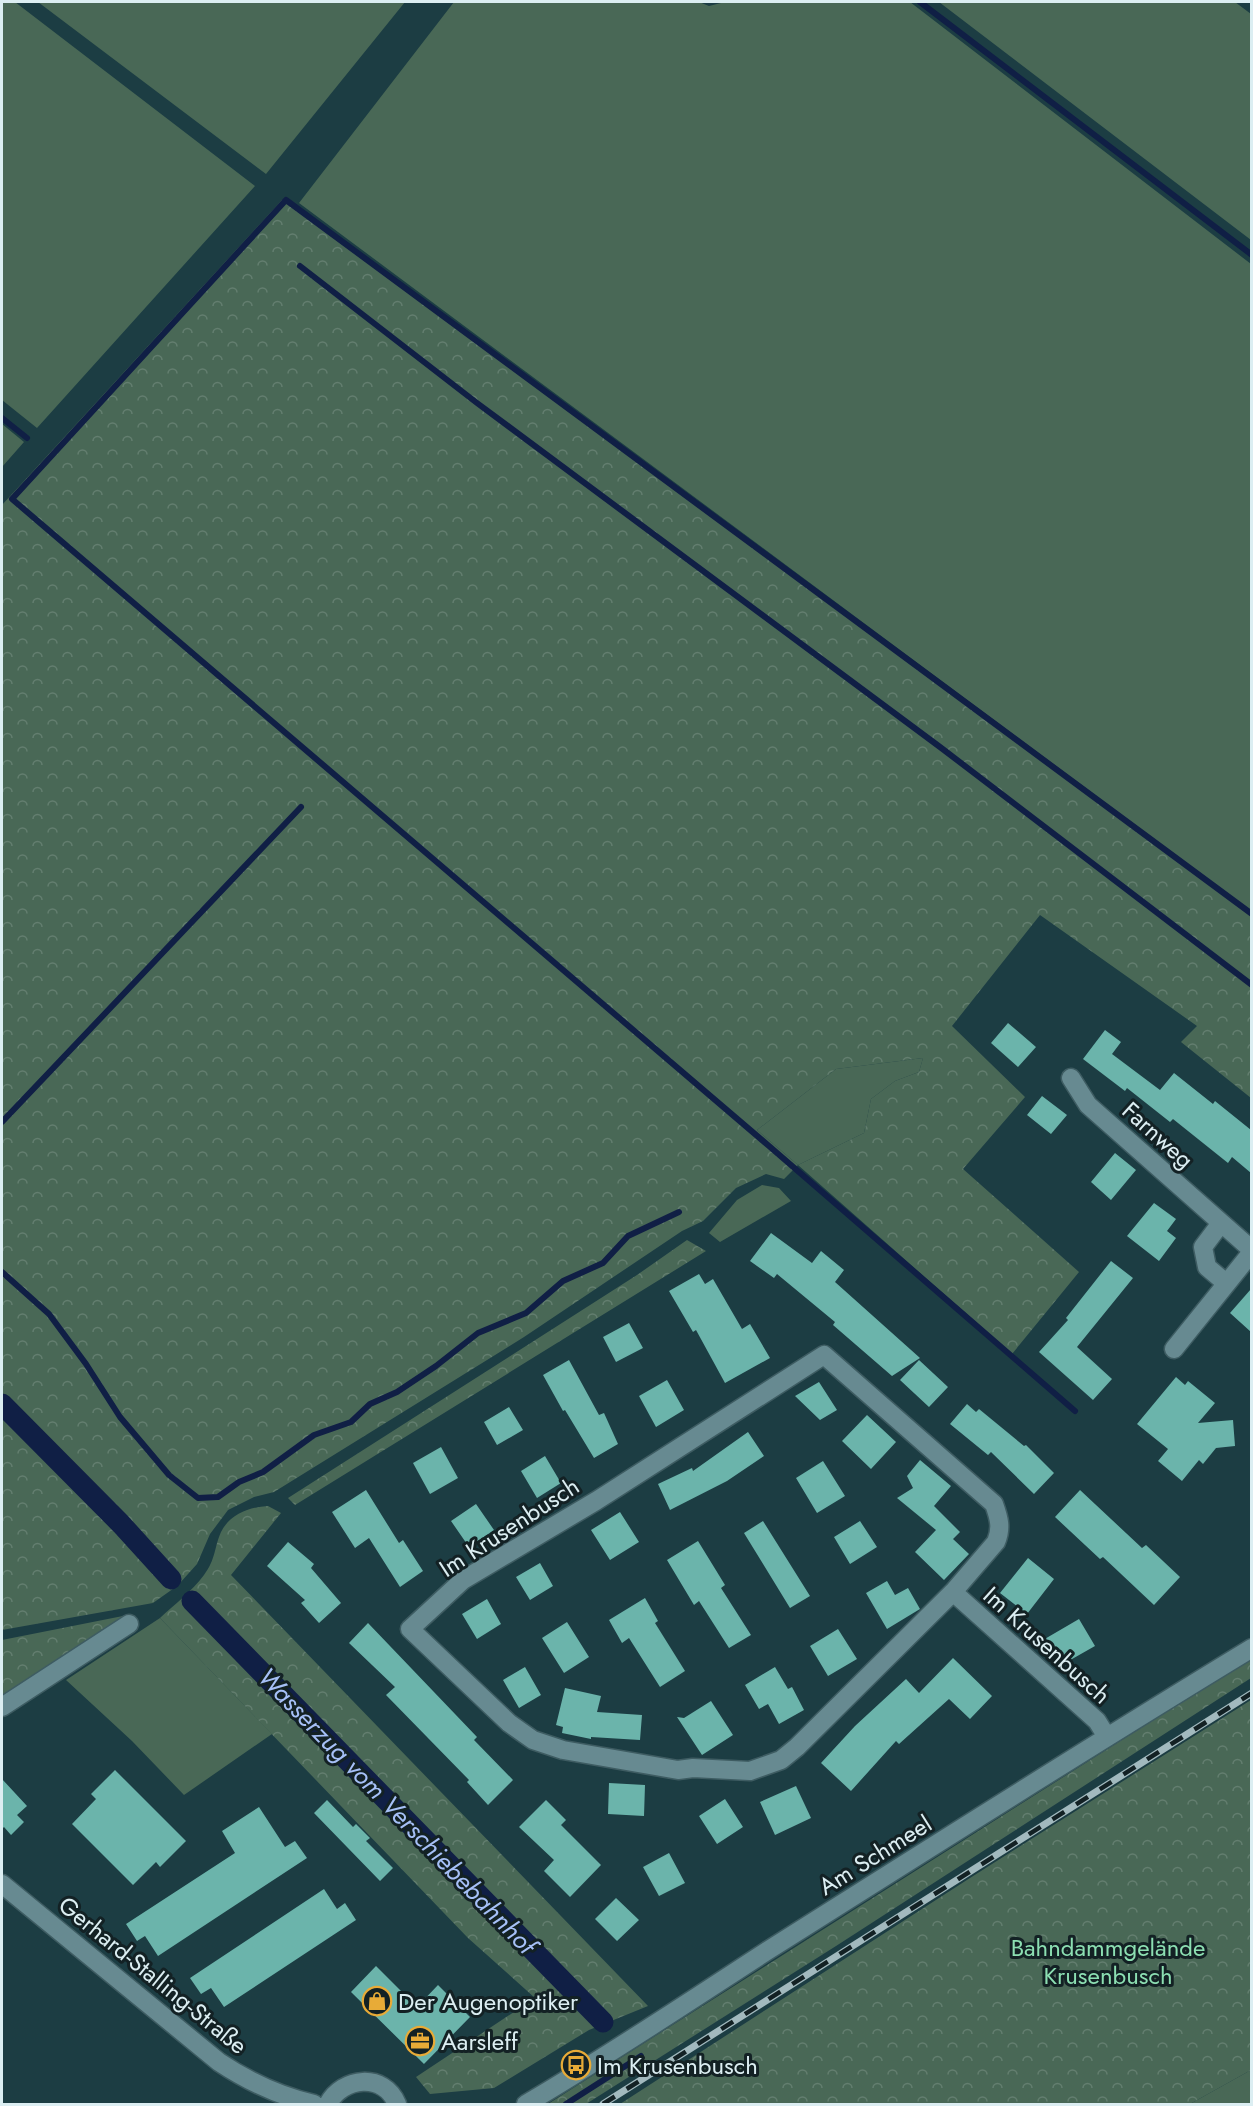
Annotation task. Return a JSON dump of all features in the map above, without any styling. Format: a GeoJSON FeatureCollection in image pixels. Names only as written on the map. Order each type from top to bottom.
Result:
{"type":"FeatureCollection","features":[{"type":"Feature","properties":{"kind":"street","name":"Farnweg"},"geometry":{"type":"LineString","coordinates":[[1071,1078],[1088,1105],[1251,1251],[1174,1349]]}},
{"type":"Feature","properties":{"kind":"street"},"geometry":{"type":"LineString","coordinates":[[1221,1223],[1203,1247],[1207,1268],[1226,1284]]}},
{"type":"Feature","properties":{"kind":"street","name":"Im Krusenbusch"},"geometry":{"type":"LineString","coordinates":[[824,1355],[994,1504],[999,1519],[999,1534],[996,1542],[953,1592],[797,1747],[781,1760],[750,1771],[693,1768],[678,1770],[562,1750],[533,1740],[509,1723],[410,1629],[463,1580],[596,1500],[824,1355]]}},
{"type":"Feature","properties":{"kind":"street","name":"Im Krusenbusch"},"geometry":{"type":"LineString","coordinates":[[953,1592],[1097,1721],[1107,1737]]}},
{"type":"Feature","properties":{"kind":"street"},"geometry":{"type":"LineString","coordinates":[[2,1707],[129,1624]]}},
{"type":"Feature","properties":{"kind":"street","name":"Am Schmeel"},"geometry":{"type":"LineString","coordinates":[[526,2104],[638,2036],[765,1953],[1251,1647]]}},
{"type":"Feature","properties":{"kind":"street","name":"Gerhard-Stalling-Straße"},"geometry":{"type":"LineString","coordinates":[[2,1884],[237,2075],[291,2099],[314,2104]]}},
{"type":"Feature","properties":{"kind":"street"},"geometry":{"type":"LineString","coordinates":[[328,2104],[339,2089],[364,2081],[388,2091],[397,2104]]}},
{"type":"Feature","properties":{"kind":"green space"},"geometry":{"type":"Polygon","coordinates":[[[2,2],[15,2],[255,186],[37,428],[2,400],[2,2]]]}},
{"type":"Feature","properties":{"kind":"green space"},"geometry":{"type":"Polygon","coordinates":[[[38,2],[405,2],[266,174],[38,2]]]}},
{"type":"Feature","properties":{"kind":"green space"},"geometry":{"type":"Polygon","coordinates":[[[454,2],[699,2],[709,6],[725,2],[910,2],[1251,264],[1251,911],[299,203],[454,2]]]}},
{"type":"Feature","properties":{"kind":"green space"},"geometry":{"type":"Polygon","coordinates":[[[939,2],[1235,2],[1251,14],[1251,240],[939,2]]]}},
{"type":"Feature","properties":{"kind":"green space"},"geometry":{"type":"Polygon","coordinates":[[[282,200],[1251,915],[1251,1098],[1181,1042],[1197,1026],[1040,915],[952,1026],[1025,1097],[963,1169],[1079,1272],[1012,1354],[798,1165],[784,1179],[766,1174],[736,1188],[703,1221],[682,1231],[524,1337],[274,1492],[254,1497],[228,1510],[210,1534],[197,1564],[179,1584],[2,1402],[2,505],[282,200]],[[923,1058],[836,1069],[757,1130],[798,1165],[864,1133],[871,1099],[895,1081],[919,1072],[923,1058]]]}},
{"type":"Feature","properties":{"kind":"green space"},"geometry":{"type":"Polygon","coordinates":[[[2,424],[24,442],[2,467],[2,424]]]}},
{"type":"Feature","properties":{"kind":"green space"},"geometry":{"type":"Polygon","coordinates":[[[923,1058],[919,1072],[895,1081],[871,1099],[864,1133],[798,1165],[757,1130],[836,1069],[923,1058]]]}},
{"type":"Feature","properties":{"kind":"green space"},"geometry":{"type":"Polygon","coordinates":[[[762,1185],[779,1188],[791,1201],[720,1242],[709,1233],[737,1200],[762,1185]]]}},
{"type":"Feature","properties":{"kind":"green space"},"geometry":{"type":"Polygon","coordinates":[[[687,1240],[706,1251],[295,1505],[288,1498],[637,1275],[687,1240]]]}},
{"type":"Feature","properties":{"kind":"green space"},"geometry":{"type":"Polygon","coordinates":[[[2,1408],[177,1586],[153,1603],[2,1630],[2,1408]]]}},
{"type":"Feature","properties":{"kind":"green space"},"geometry":{"type":"Polygon","coordinates":[[[268,1506],[281,1513],[231,1575],[648,2006],[589,2030],[494,2088],[430,2094],[416,2077],[535,1998],[468,1938],[160,1618],[204,1575],[213,1559],[221,1532],[230,1520],[248,1510],[268,1506]]]}},
{"type":"Feature","properties":{"kind":"green space"},"geometry":{"type":"Polygon","coordinates":[[[133,1614],[2,1700],[2,1640],[133,1614]]]}},
{"type":"Feature","properties":{"kind":"green space"},"geometry":{"type":"Polygon","coordinates":[[[160,1618],[272,1734],[184,1795],[132,1741],[66,1680],[160,1618]]]}},
{"type":"Feature","properties":{"kind":"green space"},"geometry":{"type":"Polygon","coordinates":[[[1251,1658],[1251,1678],[836,1946],[586,2104],[548,2104],[1251,1658]]]}},
{"type":"Feature","properties":{"kind":"green space","name":"Bahndammgelände Krusenbusch"},"geometry":{"type":"Polygon","coordinates":[[[1251,1700],[1251,2070],[1190,2104],[620,2104],[970,1878],[1251,1700]]]}},
{"type":"Feature","properties":{"kind":"green space"},"geometry":{"type":"Polygon","coordinates":[[[1251,2070],[1251,2104],[1190,2104],[1251,2070]]]}},
{"type":"Feature","properties":{"kind":"building"},"geometry":{"type":"Polygon","coordinates":[[[1008,1023],[1036,1047],[1018,1067],[991,1043],[1008,1023]]]}},
{"type":"Feature","properties":{"kind":"building"},"geometry":{"type":"Polygon","coordinates":[[[1105,1030],[1121,1042],[1112,1054],[1160,1090],[1174,1073],[1213,1104],[1215,1101],[1251,1130],[1251,1173],[1232,1157],[1228,1163],[1173,1119],[1170,1122],[1127,1088],[1125,1091],[1083,1059],[1105,1030]]]}},
{"type":"Feature","properties":{"kind":"building"},"geometry":{"type":"Polygon","coordinates":[[[1042,1096],[1067,1115],[1051,1134],[1027,1115],[1042,1096]]]}},
{"type":"Feature","properties":{"kind":"building"},"geometry":{"type":"Polygon","coordinates":[[[1115,1153],[1136,1170],[1111,1200],[1091,1182],[1115,1153]]]}},
{"type":"Feature","properties":{"kind":"building"},"geometry":{"type":"Polygon","coordinates":[[[1154,1203],[1176,1219],[1167,1231],[1176,1238],[1159,1261],[1127,1236],[1154,1203]]]}},
{"type":"Feature","properties":{"kind":"building"},"geometry":{"type":"Polygon","coordinates":[[[771,1233],[812,1263],[821,1251],[844,1270],[835,1282],[920,1358],[892,1376],[833,1325],[835,1322],[777,1274],[774,1278],[750,1261],[771,1233]]]}},
{"type":"Feature","properties":{"kind":"building"},"geometry":{"type":"Polygon","coordinates":[[[1111,1261],[1133,1278],[1077,1347],[1112,1379],[1093,1400],[1039,1352],[1068,1320],[1066,1318],[1111,1261]]]}},
{"type":"Feature","properties":{"kind":"building"},"geometry":{"type":"Polygon","coordinates":[[[699,1274],[705,1284],[713,1279],[742,1329],[750,1324],[770,1358],[725,1383],[696,1330],[693,1332],[669,1291],[699,1274]]]}},
{"type":"Feature","properties":{"kind":"building"},"geometry":{"type":"Polygon","coordinates":[[[1251,1289],[1251,1332],[1230,1313],[1251,1289]]]}},
{"type":"Feature","properties":{"kind":"building"},"geometry":{"type":"Polygon","coordinates":[[[629,1323],[643,1348],[616,1362],[603,1337],[629,1323]]]}},
{"type":"Feature","properties":{"kind":"building"},"geometry":{"type":"Polygon","coordinates":[[[569,1360],[599,1415],[604,1413],[618,1444],[594,1458],[565,1410],[563,1411],[543,1375],[569,1360]]]}},
{"type":"Feature","properties":{"kind":"building"},"geometry":{"type":"Polygon","coordinates":[[[919,1360],[948,1387],[929,1407],[900,1380],[919,1360]]]}},
{"type":"Feature","properties":{"kind":"building"},"geometry":{"type":"Polygon","coordinates":[[[1176,1377],[1185,1385],[1188,1381],[1215,1403],[1198,1423],[1233,1420],[1235,1446],[1216,1448],[1203,1464],[1199,1460],[1182,1481],[1158,1461],[1168,1449],[1137,1424],[1176,1377]]]}},
{"type":"Feature","properties":{"kind":"building"},"geometry":{"type":"Polygon","coordinates":[[[667,1380],[684,1410],[656,1427],[639,1396],[667,1380]]]}},
{"type":"Feature","properties":{"kind":"building"},"geometry":{"type":"Polygon","coordinates":[[[819,1382],[837,1410],[820,1420],[795,1396],[819,1382]]]}},
{"type":"Feature","properties":{"kind":"building"},"geometry":{"type":"Polygon","coordinates":[[[967,1404],[976,1412],[979,1409],[1024,1446],[1026,1445],[1054,1473],[1034,1494],[991,1452],[988,1455],[950,1424],[967,1404]]]}},
{"type":"Feature","properties":{"kind":"building"},"geometry":{"type":"Polygon","coordinates":[[[509,1407],[523,1430],[497,1445],[484,1422],[509,1407]]]}},
{"type":"Feature","properties":{"kind":"building"},"geometry":{"type":"Polygon","coordinates":[[[867,1415],[896,1442],[871,1469],[842,1441],[867,1415]]]}},
{"type":"Feature","properties":{"kind":"building"},"geometry":{"type":"Polygon","coordinates":[[[748,1432],[764,1456],[727,1481],[670,1510],[658,1484],[692,1468],[693,1471],[748,1432]]]}},
{"type":"Feature","properties":{"kind":"building"},"geometry":{"type":"Polygon","coordinates":[[[441,1447],[458,1478],[430,1494],[413,1463],[441,1447]]]}},
{"type":"Feature","properties":{"kind":"building"},"geometry":{"type":"Polygon","coordinates":[[[545,1456],[561,1483],[537,1498],[521,1471],[545,1456]]]}},
{"type":"Feature","properties":{"kind":"building"},"geometry":{"type":"Polygon","coordinates":[[[920,1460],[951,1486],[934,1506],[960,1532],[953,1539],[969,1554],[944,1580],[915,1552],[936,1530],[897,1498],[913,1488],[907,1476],[920,1460]]]}},
{"type":"Feature","properties":{"kind":"building"},"geometry":{"type":"Polygon","coordinates":[[[823,1461],[845,1496],[817,1513],[796,1478],[823,1461]]]}},
{"type":"Feature","properties":{"kind":"building"},"geometry":{"type":"Polygon","coordinates":[[[366,1490],[399,1543],[403,1540],[423,1571],[400,1587],[369,1538],[355,1548],[332,1512],[366,1490]]]}},
{"type":"Feature","properties":{"kind":"building"},"geometry":{"type":"Polygon","coordinates":[[[1080,1490],[1142,1548],[1146,1545],[1180,1577],[1154,1605],[1103,1557],[1100,1559],[1055,1517],[1080,1490]]]}},
{"type":"Feature","properties":{"kind":"building"},"geometry":{"type":"Polygon","coordinates":[[[476,1504],[494,1530],[469,1547],[451,1521],[476,1504]]]}},
{"type":"Feature","properties":{"kind":"building"},"geometry":{"type":"Polygon","coordinates":[[[620,1512],[639,1542],[610,1560],[591,1530],[620,1512]]]}},
{"type":"Feature","properties":{"kind":"building"},"geometry":{"type":"Polygon","coordinates":[[[763,1521],[810,1596],[790,1608],[744,1533],[763,1521]]]}},
{"type":"Feature","properties":{"kind":"building"},"geometry":{"type":"Polygon","coordinates":[[[860,1521],[877,1547],[850,1564],[834,1537],[860,1521]]]}},
{"type":"Feature","properties":{"kind":"building"},"geometry":{"type":"Polygon","coordinates":[[[698,1541],[725,1585],[721,1588],[751,1635],[729,1648],[699,1601],[694,1605],[667,1560],[698,1541]]]}},
{"type":"Feature","properties":{"kind":"building"},"geometry":{"type":"Polygon","coordinates":[[[288,1542],[314,1564],[311,1568],[341,1603],[319,1623],[301,1603],[305,1600],[267,1566],[288,1542]]]}},
{"type":"Feature","properties":{"kind":"building"},"geometry":{"type":"Polygon","coordinates":[[[1028,1558],[1054,1579],[1027,1614],[1000,1593],[1028,1558]]]}},
{"type":"Feature","properties":{"kind":"building"},"geometry":{"type":"Polygon","coordinates":[[[540,1563],[553,1586],[530,1600],[516,1577],[540,1563]]]}},
{"type":"Feature","properties":{"kind":"building"},"geometry":{"type":"Polygon","coordinates":[[[887,1581],[895,1595],[908,1588],[920,1609],[887,1629],[866,1593],[887,1581]]]}},
{"type":"Feature","properties":{"kind":"building"},"geometry":{"type":"Polygon","coordinates":[[[645,1598],[658,1621],[655,1623],[685,1671],[660,1687],[629,1638],[622,1643],[609,1620],[645,1598]]]}},
{"type":"Feature","properties":{"kind":"building"},"geometry":{"type":"Polygon","coordinates":[[[487,1599],[501,1624],[477,1639],[462,1614],[487,1599]]]}},
{"type":"Feature","properties":{"kind":"building"},"geometry":{"type":"Polygon","coordinates":[[[1079,1619],[1095,1646],[1058,1667],[1043,1640],[1079,1619]]]}},
{"type":"Feature","properties":{"kind":"building"},"geometry":{"type":"Polygon","coordinates":[[[567,1622],[589,1657],[564,1673],[542,1638],[567,1622]]]}},
{"type":"Feature","properties":{"kind":"building"},"geometry":{"type":"Polygon","coordinates":[[[368,1623],[477,1737],[474,1740],[513,1780],[488,1805],[467,1782],[469,1780],[386,1695],[395,1687],[349,1643],[368,1623]]]}},
{"type":"Feature","properties":{"kind":"building"},"geometry":{"type":"Polygon","coordinates":[[[838,1629],[857,1659],[828,1676],[810,1646],[838,1629]]]}},
{"type":"Feature","properties":{"kind":"building"},"geometry":{"type":"Polygon","coordinates":[[[953,1658],[992,1696],[970,1719],[949,1699],[899,1744],[896,1741],[851,1791],[821,1763],[855,1726],[906,1679],[919,1693],[953,1658]]]}},
{"type":"Feature","properties":{"kind":"building"},"geometry":{"type":"Polygon","coordinates":[[[525,1667],[541,1695],[519,1708],[503,1680],[525,1667]]]}},
{"type":"Feature","properties":{"kind":"building"},"geometry":{"type":"Polygon","coordinates":[[[775,1667],[788,1689],[792,1687],[804,1710],[779,1724],[768,1704],[759,1709],[745,1685],[775,1667]]]}},
{"type":"Feature","properties":{"kind":"building"},"geometry":{"type":"Polygon","coordinates":[[[565,1688],[601,1696],[597,1712],[642,1715],[640,1740],[591,1737],[591,1739],[562,1733],[563,1727],[556,1725],[565,1688]]]}},
{"type":"Feature","properties":{"kind":"building"},"geometry":{"type":"Polygon","coordinates":[[[711,1701],[733,1735],[702,1755],[677,1717],[684,1718],[711,1701]]]}},
{"type":"Feature","properties":{"kind":"building"},"geometry":{"type":"Polygon","coordinates":[[[115,1770],[186,1841],[160,1867],[156,1862],[133,1885],[72,1824],[96,1799],[91,1794],[115,1770]]]}},
{"type":"Feature","properties":{"kind":"building"},"geometry":{"type":"Polygon","coordinates":[[[2,1779],[27,1806],[17,1815],[24,1822],[11,1835],[4,1827],[2,1829],[2,1779]]]}},
{"type":"Feature","properties":{"kind":"building"},"geometry":{"type":"Polygon","coordinates":[[[609,1783],[645,1785],[644,1816],[608,1814],[609,1783]]]}},
{"type":"Feature","properties":{"kind":"building"},"geometry":{"type":"Polygon","coordinates":[[[796,1786],[811,1818],[775,1835],[760,1802],[796,1786]]]}},
{"type":"Feature","properties":{"kind":"building"},"geometry":{"type":"Polygon","coordinates":[[[725,1799],[743,1827],[717,1844],[699,1816],[725,1799]]]}},
{"type":"Feature","properties":{"kind":"building"},"geometry":{"type":"Polygon","coordinates":[[[327,1800],[353,1827],[356,1824],[370,1838],[366,1841],[393,1868],[380,1881],[314,1813],[327,1800]]]}},
{"type":"Feature","properties":{"kind":"building"},"geometry":{"type":"Polygon","coordinates":[[[546,1800],[566,1820],[561,1825],[601,1865],[570,1897],[544,1871],[554,1860],[519,1827],[546,1800]]]}},
{"type":"Feature","properties":{"kind":"building"},"geometry":{"type":"Polygon","coordinates":[[[259,1807],[285,1847],[295,1841],[307,1858],[158,1956],[145,1936],[137,1941],[126,1924],[235,1853],[222,1831],[259,1807]]]}},
{"type":"Feature","properties":{"kind":"building"},"geometry":{"type":"Polygon","coordinates":[[[669,1853],[685,1883],[659,1896],[643,1867],[669,1853]]]}},
{"type":"Feature","properties":{"kind":"building"},"geometry":{"type":"Polygon","coordinates":[[[324,1889],[337,1909],[345,1903],[356,1920],[224,2007],[211,1988],[201,1994],[190,1978],[324,1889]]]}},
{"type":"Feature","properties":{"kind":"building"},"geometry":{"type":"Polygon","coordinates":[[[616,1898],[639,1920],[617,1941],[595,1919],[616,1898]]]}},
{"type":"Feature","properties":{"kind":"building"},"geometry":{"type":"Polygon","coordinates":[[[376,1966],[417,2007],[438,1985],[470,2017],[424,2064],[351,1992],[376,1966]]]}},
{"type":"Feature","properties":{"kind":"waterway"},"geometry":{"type":"LineString","coordinates":[[920,2],[1252,255]]}},
{"type":"Feature","properties":{"kind":"waterway"},"geometry":{"type":"LineString","coordinates":[[1075,1411],[769,1146],[12,499],[286,200],[1252,914]]}},
{"type":"Feature","properties":{"kind":"waterway"},"geometry":{"type":"LineString","coordinates":[[300,266],[477,403],[940,747],[1252,985]]}},
{"type":"Feature","properties":{"kind":"waterway"},"geometry":{"type":"LineString","coordinates":[[2,418],[27,438]]}},
{"type":"Feature","properties":{"kind":"waterway"},"geometry":{"type":"LineString","coordinates":[[2,1122],[301,807]]}},
{"type":"Feature","properties":{"kind":"waterway"},"geometry":{"type":"LineString","coordinates":[[2,1272],[49,1314],[86,1364],[120,1417],[169,1475],[198,1498],[218,1497],[239,1482],[263,1472],[314,1435],[351,1422],[370,1404],[397,1392],[436,1366],[478,1333],[526,1313],[563,1281],[603,1263],[628,1236],[679,1212]]}},
{"type":"Feature","properties":{"kind":"waterway","name":"Wasserzug vom Verschiebebahnhof"},"geometry":{"type":"LineString","coordinates":[[2,1404],[121,1524],[171,1579]]}},
{"type":"Feature","properties":{"kind":"waterway","name":"Wasserzug vom Verschiebebahnhof"},"geometry":{"type":"LineString","coordinates":[[192,1601],[603,2022]]}},
{"type":"Feature","properties":{"kind":"waterway"},"geometry":{"type":"LineString","coordinates":[[566,2104],[641,2056]]}},
{"type":"Feature","properties":{"kind":"railway"},"geometry":{"type":"LineString","coordinates":[[603,2104],[1252,1693]]}},
{"type":"Feature","properties":{"kind":"place","name":"Der Augenoptiker"},"geometry":{"type":"Point","coordinates":[377,2001]}},
{"type":"Feature","properties":{"kind":"place","name":"Aarsleff"},"geometry":{"type":"Point","coordinates":[420,2041]}},
{"type":"Feature","properties":{"kind":"place","name":"Im Krusenbusch"},"geometry":{"type":"Point","coordinates":[576,2065]}}]}
